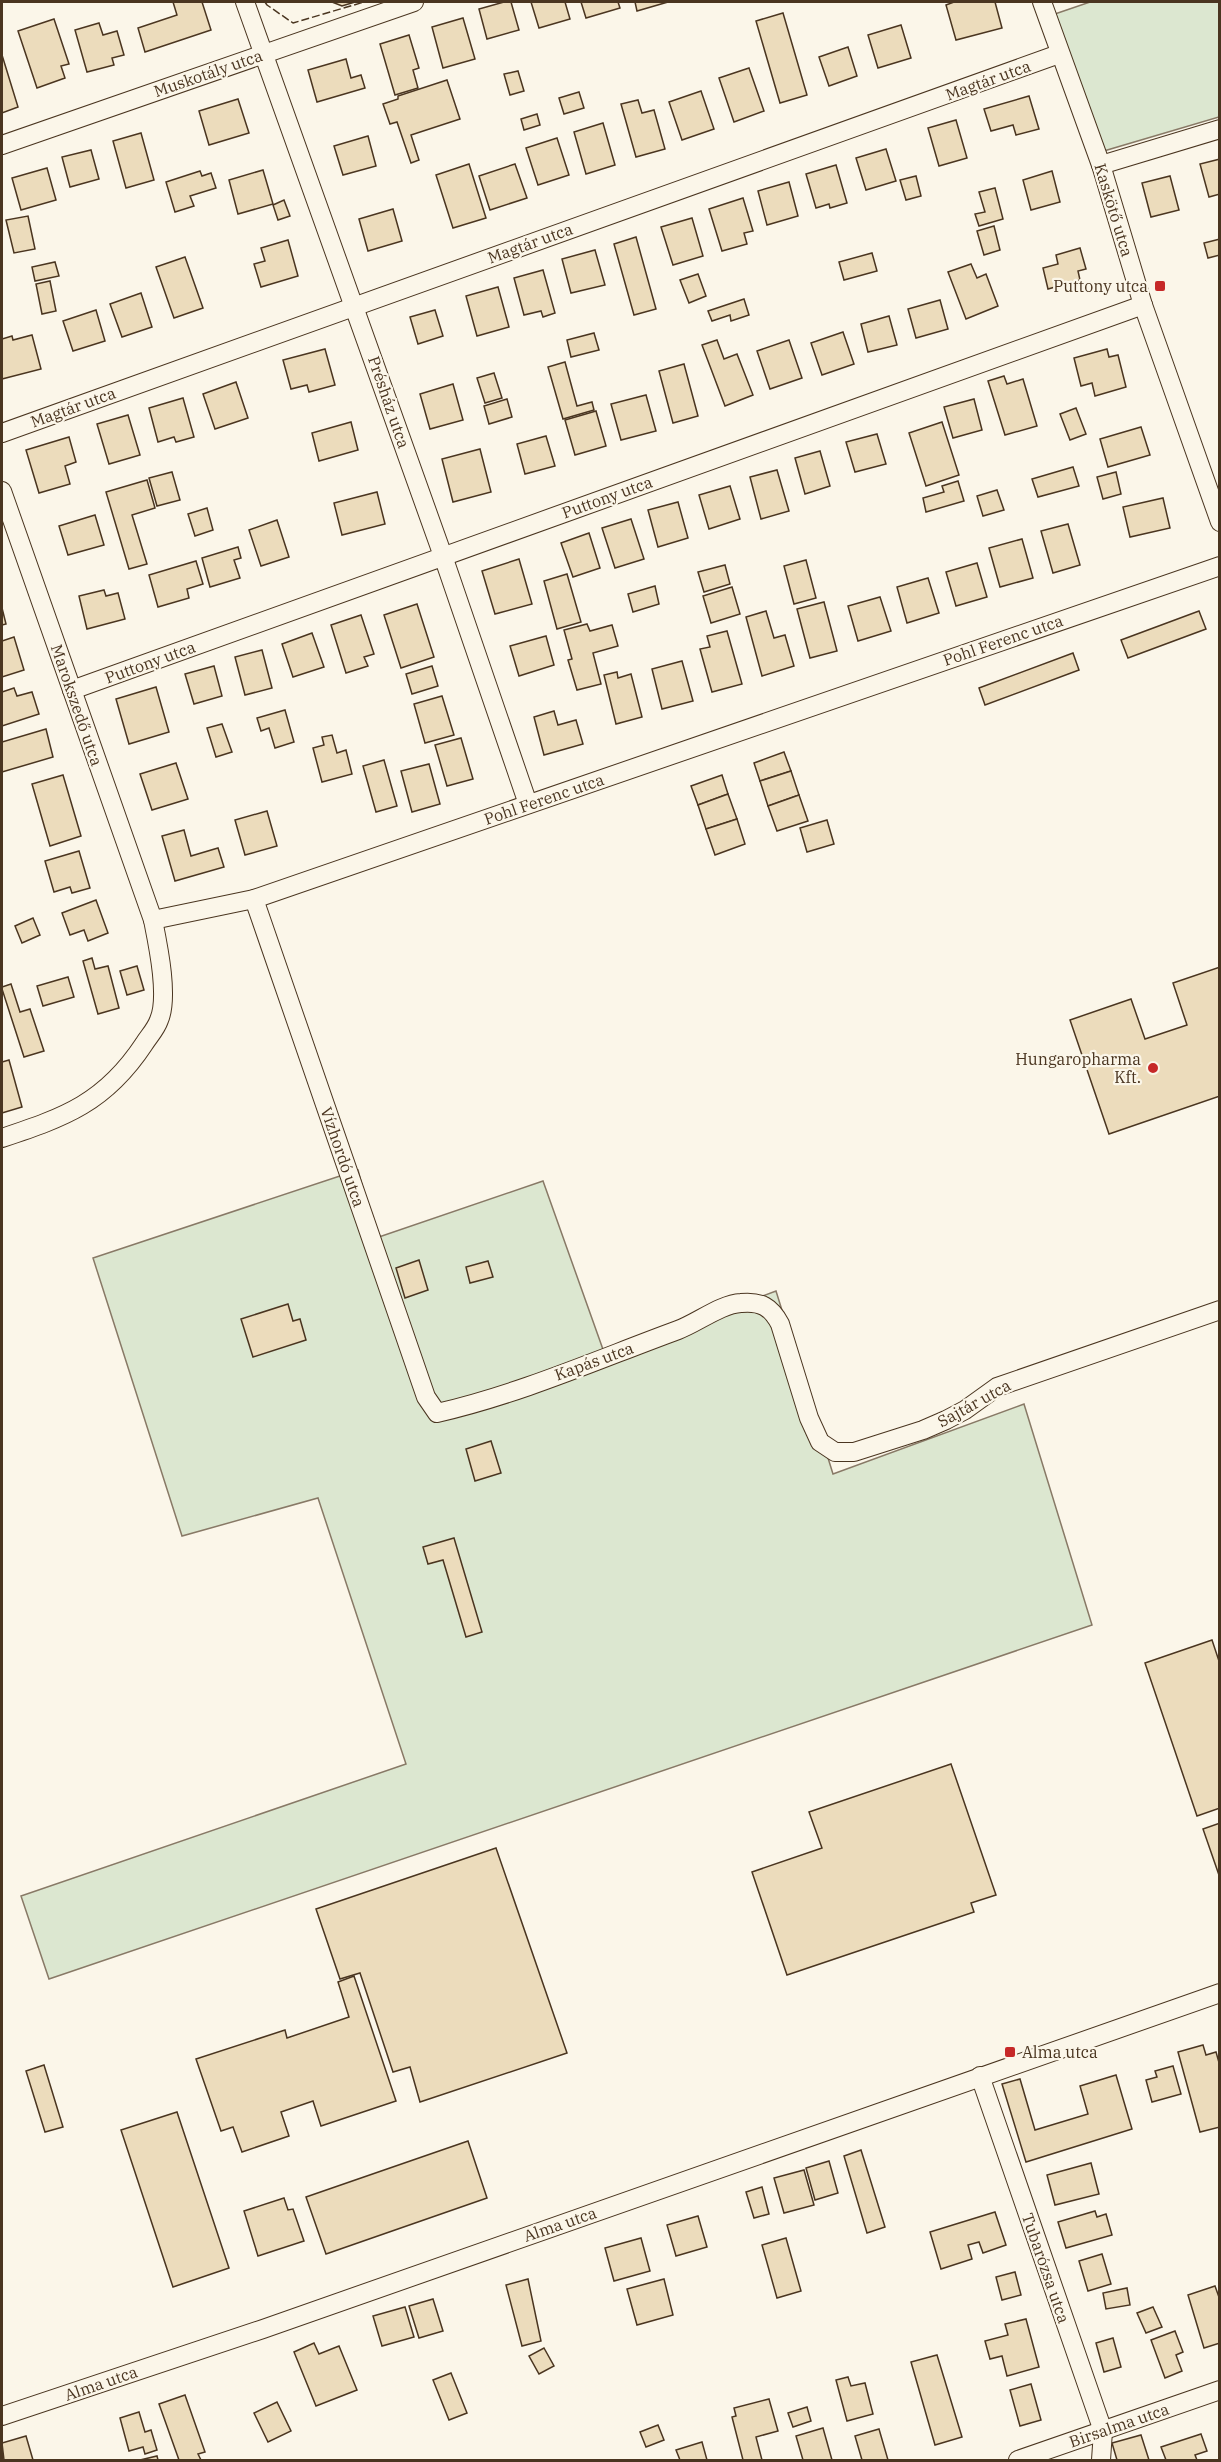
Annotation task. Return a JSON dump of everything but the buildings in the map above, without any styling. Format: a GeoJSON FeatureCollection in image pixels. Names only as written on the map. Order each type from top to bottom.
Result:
{"type":"FeatureCollection","features":[{"type":"Feature","properties":{"kind":"street","name":"Présház utca"},"geometry":{"type":"LineString","coordinates":[[245,2],[355,306],[528,804]]}},
{"type":"Feature","properties":{"kind":"street","name":"Muskotály utca"},"geometry":{"type":"LineString","coordinates":[[2,145],[414,2]]}},
{"type":"Feature","properties":{"kind":"street","name":"Kaskötő utca"},"geometry":{"type":"LineString","coordinates":[[1042,2],[1101,165],[1143,305],[1220,522]]}},
{"type":"Feature","properties":{"kind":"street","name":"Magtár utca"},"geometry":{"type":"LineString","coordinates":[[2,433],[1059,54]]}},
{"type":"Feature","properties":{"kind":"street"},"geometry":{"type":"LineString","coordinates":[[1101,165],[1220,129]]}},
{"type":"Feature","properties":{"kind":"street","name":"Puttony utca"},"geometry":{"type":"LineString","coordinates":[[72,690],[1143,305]]}},
{"type":"Feature","properties":{"kind":"street","name":"Marokszedő utca"},"geometry":{"type":"LineString","coordinates":[[2,491],[153,920]]}},
{"type":"Feature","properties":{"kind":"street","name":"Pohl Ferenc utca"},"geometry":{"type":"LineString","coordinates":[[153,920],[254,899],[1220,566]]}},
{"type":"Feature","properties":{"kind":"street","name":"Vízhordó utca"},"geometry":{"type":"LineString","coordinates":[[254,899],[426,1397],[437,1413]]}},
{"type":"Feature","properties":{"kind":"street"},"geometry":{"type":"LineString","coordinates":[[2,1138],[53,1121],[93,1101],[132,1062],[160,1020],[163,979],[153,920]]}},
{"type":"Feature","properties":{"kind":"street","name":"Kapás utca"},"geometry":{"type":"LineString","coordinates":[[437,1413],[471,1406],[685,1327],[738,1303],[747,1303]]}},
{"type":"Feature","properties":{"kind":"street","name":"Sajtár utca"},"geometry":{"type":"LineString","coordinates":[[747,1303],[760,1303],[773,1311],[780,1324],[820,1442],[835,1452],[854,1452],[923,1430],[965,1410],[997,1387],[1220,1310]]}},
{"type":"Feature","properties":{"kind":"street","name":"Alma utca"},"geometry":{"type":"LineString","coordinates":[[2,2416],[285,2321],[1220,1993]]}},
{"type":"Feature","properties":{"kind":"street","name":"Tubarózsa utca"},"geometry":{"type":"LineString","coordinates":[[980,2076],[1103,2431],[1101,2460]]}},
{"type":"Feature","properties":{"kind":"street","name":"Birsalma utca"},"geometry":{"type":"LineString","coordinates":[[1018,2460],[1220,2390]]}},
{"type":"Feature","properties":{"kind":"green space"},"geometry":{"type":"Polygon","coordinates":[[[1090,2],[1219,2],[1219,117],[1097,153],[1049,16],[1090,2]]]}},
{"type":"Feature","properties":{"kind":"green space"},"geometry":{"type":"Polygon","coordinates":[[[358,1170],[376,1238],[543,1181],[605,1355],[776,1291],[833,1474],[1024,1404],[1092,1625],[49,1979],[21,1896],[406,1764],[318,1498],[182,1536],[93,1258],[358,1170]]]}},
{"type":"Feature","properties":{"kind":"fence"},"geometry":{"type":"LineString","coordinates":[[265,2],[293,23],[364,2]]}},
{"type":"Feature","properties":{"kind":"place","name":"Puttony utca"},"geometry":{"type":"Point","coordinates":[1160,286]}},
{"type":"Feature","properties":{"kind":"place","name":"Hungaropharma Kft."},"geometry":{"type":"Point","coordinates":[1153,1068]}},
{"type":"Feature","properties":{"kind":"place","name":"Alma utca"},"geometry":{"type":"Point","coordinates":[1010,2052]}}]}
